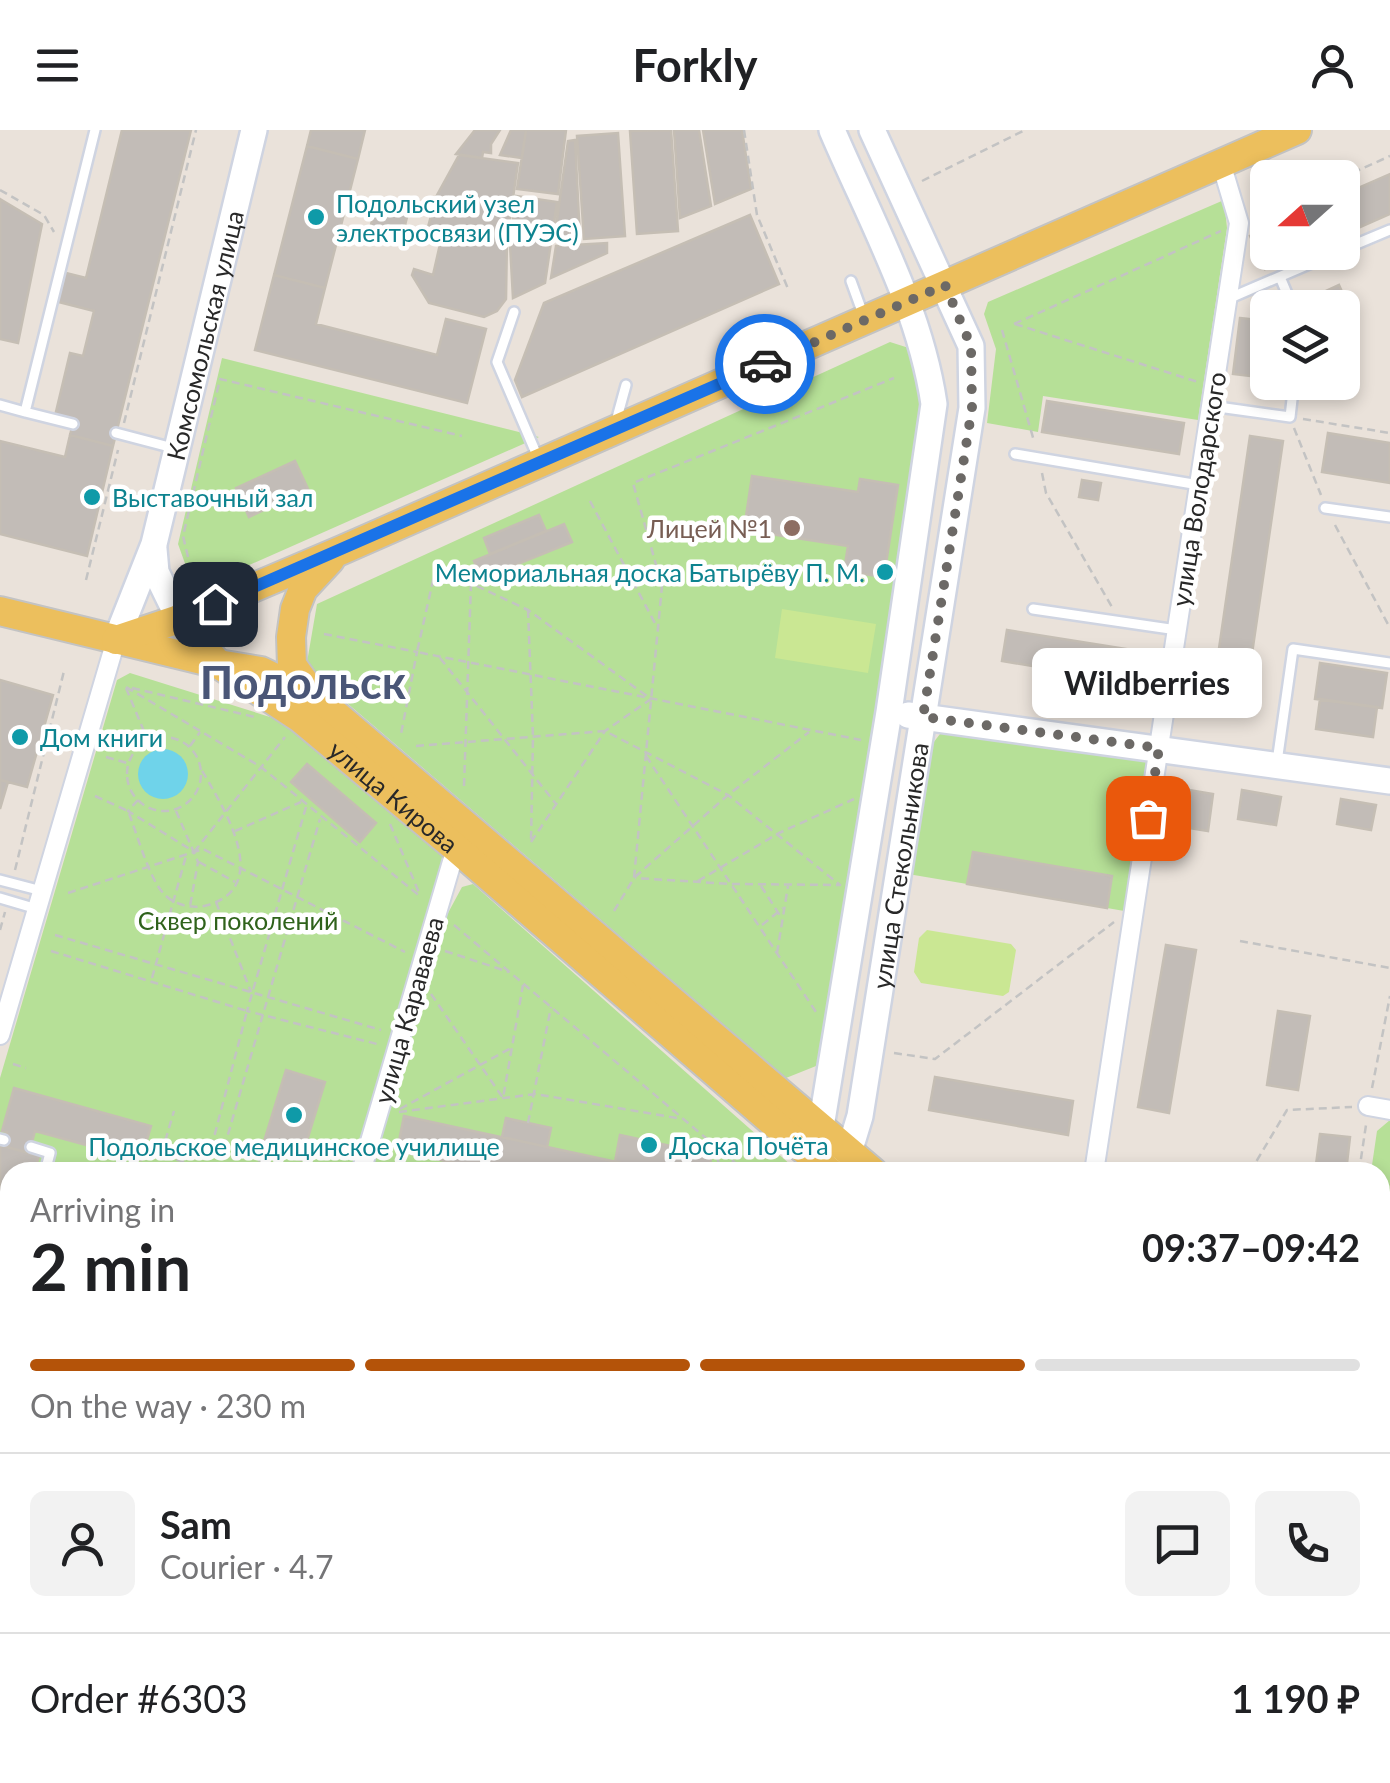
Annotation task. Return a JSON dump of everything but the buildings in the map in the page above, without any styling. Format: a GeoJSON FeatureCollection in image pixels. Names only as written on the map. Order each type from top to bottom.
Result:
{"type":"FeatureCollection","features":[{"type":"Feature","properties":{"kind":"main road","name":"Комсомольская улица"},"geometry":{"type":"LineString","coordinates":[[116,640],[154,544],[254,130]]}},
{"type":"Feature","properties":{"kind":"main road","name":"улица Стекольникова"},"geometry":{"type":"LineString","coordinates":[[820,1127],[934,404],[928,364],[908,302],[832,130]]}},
{"type":"Feature","properties":{"kind":"main road","name":"улица Стекольникова"},"geometry":{"type":"LineString","coordinates":[[833,1162],[863,1097],[972,408],[971,346],[872,130]]}},
{"type":"Feature","properties":{"kind":"main road"},"geometry":{"type":"LineString","coordinates":[[116,640],[180,619],[338,552],[1297,130]]}},
{"type":"Feature","properties":{"kind":"main road"},"geometry":{"type":"LineString","coordinates":[[154,544],[156,572],[180,619],[218,664]]}},
{"type":"Feature","properties":{"kind":"main road"},"geometry":{"type":"LineString","coordinates":[[316,698],[292,665],[295,608],[303,589],[338,552]]}},
{"type":"Feature","properties":{"kind":"main road"},"geometry":{"type":"LineString","coordinates":[[0,611],[218,664]]}},
{"type":"Feature","properties":{"kind":"main road","name":"улица Кирова"},"geometry":{"type":"LineString","coordinates":[[218,664],[261,671],[316,698],[820,1127],[830,1162]]}},
{"type":"Feature","properties":{"kind":"main road","name":"улица Кирова"},"geometry":{"type":"LineString","coordinates":[[218,664],[300,718],[825,1162]]}},
{"type":"Feature","properties":{"kind":"main road"},"geometry":{"type":"LineString","coordinates":[[888,712],[1390,781]]}},
{"type":"Feature","properties":{"kind":"street","name":"улица Володарского"},"geometry":{"type":"LineString","coordinates":[[1096,1162],[1239,223],[1221,163]]}},
{"type":"Feature","properties":{"kind":"street"},"geometry":{"type":"LineString","coordinates":[[0,1035],[116,640]]}},
{"type":"Feature","properties":{"kind":"street","name":"улица Караваева"},"geometry":{"type":"LineString","coordinates":[[363,1162],[456,848]]}},
{"type":"Feature","properties":{"kind":"street"},"geometry":{"type":"LineString","coordinates":[[1368,1106],[1390,1110]]}},
{"type":"Feature","properties":{"kind":"lane"},"geometry":{"type":"LineString","coordinates":[[25,412],[95,130]]}},
{"type":"Feature","properties":{"kind":"lane"},"geometry":{"type":"LineString","coordinates":[[1360,243],[1390,230]]}},
{"type":"Feature","properties":{"kind":"lane"},"geometry":{"type":"LineString","coordinates":[[1228,299],[1296,270]]}},
{"type":"Feature","properties":{"kind":"lane"},"geometry":{"type":"LineString","coordinates":[[1280,277],[1286,290]]}},
{"type":"Feature","properties":{"kind":"lane"},"geometry":{"type":"LineString","coordinates":[[851,281],[865,319]]}},
{"type":"Feature","properties":{"kind":"lane"},"geometry":{"type":"LineString","coordinates":[[514,312],[497,362],[540,463]]}},
{"type":"Feature","properties":{"kind":"lane"},"geometry":{"type":"LineString","coordinates":[[614,430],[626,384]]}},
{"type":"Feature","properties":{"kind":"lane"},"geometry":{"type":"LineString","coordinates":[[1213,397],[1290,417],[1292,400]]}},
{"type":"Feature","properties":{"kind":"lane"},"geometry":{"type":"LineString","coordinates":[[0,405],[73,424]]}},
{"type":"Feature","properties":{"kind":"lane"},"geometry":{"type":"LineString","coordinates":[[119,434],[178,449]]}},
{"type":"Feature","properties":{"kind":"lane"},"geometry":{"type":"LineString","coordinates":[[1015,454],[1199,484]]}},
{"type":"Feature","properties":{"kind":"lane"},"geometry":{"type":"LineString","coordinates":[[1326,508],[1390,517]]}},
{"type":"Feature","properties":{"kind":"lane"},"geometry":{"type":"LineString","coordinates":[[1032,608],[1177,630]]}},
{"type":"Feature","properties":{"kind":"lane"},"geometry":{"type":"LineString","coordinates":[[1277,765],[1293,649],[1390,663]]}},
{"type":"Feature","properties":{"kind":"lane"},"geometry":{"type":"LineString","coordinates":[[0,880],[40,900]]}},
{"type":"Feature","properties":{"kind":"lane"},"geometry":{"type":"LineString","coordinates":[[4,899],[40,900]]}},
{"type":"Feature","properties":{"kind":"lane"},"geometry":{"type":"LineString","coordinates":[[31,1147],[50,1153],[48,1162]]}},
{"type":"Feature","properties":{"kind":"path"},"geometry":{"type":"LineString","coordinates":[[86,580],[196,130]]}},
{"type":"Feature","properties":{"kind":"path"},"geometry":{"type":"LineString","coordinates":[[744,130],[757,215],[789,291]]}},
{"type":"Feature","properties":{"kind":"path"},"geometry":{"type":"LineString","coordinates":[[916,184],[1025,130]]}},
{"type":"Feature","properties":{"kind":"path"},"geometry":{"type":"LineString","coordinates":[[1360,169],[1390,156]]}},
{"type":"Feature","properties":{"kind":"path"},"geometry":{"type":"LineString","coordinates":[[0,190],[44,215],[64,250]]}},
{"type":"Feature","properties":{"kind":"path"},"geometry":{"type":"LineString","coordinates":[[1213,397],[1014,324],[1250,218]]}},
{"type":"Feature","properties":{"kind":"path"},"geometry":{"type":"LineString","coordinates":[[1002,330],[1046,493],[1120,622]]}},
{"type":"Feature","properties":{"kind":"path"},"geometry":{"type":"LineString","coordinates":[[634,878],[662,586],[633,483],[894,378]]}},
{"type":"Feature","properties":{"kind":"path"},"geometry":{"type":"LineString","coordinates":[[188,558],[183,536],[220,379],[462,436]]}},
{"type":"Feature","properties":{"kind":"path"},"geometry":{"type":"LineString","coordinates":[[1290,417],[1390,433]]}},
{"type":"Feature","properties":{"kind":"path"},"geometry":{"type":"LineString","coordinates":[[590,501],[658,628]]}},
{"type":"Feature","properties":{"kind":"path"},"geometry":{"type":"LineString","coordinates":[[401,734],[436,566],[528,610],[651,699]]}},
{"type":"Feature","properties":{"kind":"path"},"geometry":{"type":"LineString","coordinates":[[464,786],[471,583]]}},
{"type":"Feature","properties":{"kind":"path"},"geometry":{"type":"LineString","coordinates":[[528,610],[531,842],[604,731],[651,699]]}},
{"type":"Feature","properties":{"kind":"path"},"geometry":{"type":"LineString","coordinates":[[324,634],[863,740]]}},
{"type":"Feature","properties":{"kind":"path"},"geometry":{"type":"LineString","coordinates":[[438,657],[556,804]]}},
{"type":"Feature","properties":{"kind":"path"},"geometry":{"type":"LineString","coordinates":[[12,883],[64,671]]}},
{"type":"Feature","properties":{"kind":"path"},"geometry":{"type":"LineString","coordinates":[[126,687],[259,718]]}},
{"type":"Feature","properties":{"kind":"path"},"geometry":{"type":"LineString","coordinates":[[126,687],[261,767],[734,1162]]}},
{"type":"Feature","properties":{"kind":"path"},"geometry":{"type":"LineString","coordinates":[[126,687],[148,741]]}},
{"type":"Feature","properties":{"kind":"path"},"geometry":{"type":"LineString","coordinates":[[194,852],[286,736],[276,728]]}},
{"type":"Feature","properties":{"kind":"path"},"geometry":{"type":"LineString","coordinates":[[614,911],[634,878],[811,730]]}},
{"type":"Feature","properties":{"kind":"path"},"geometry":{"type":"LineString","coordinates":[[190,747],[201,731]]}},
{"type":"Feature","properties":{"kind":"path"},"geometry":{"type":"LineString","coordinates":[[416,746],[604,731],[728,796],[840,885],[634,878]]}},
{"type":"Feature","properties":{"kind":"path"},"geometry":{"type":"LineString","coordinates":[[128,811],[157,885],[173,902],[190,906],[216,902],[235,882],[242,857],[234,832],[225,813],[190,747],[170,738],[148,741],[133,754],[128,783],[138,800],[154,810],[176,809],[192,798],[198,788],[200,766]]}},
{"type":"Feature","properties":{"kind":"path"},"geometry":{"type":"LineString","coordinates":[[646,754],[820,1017]]}},
{"type":"Feature","properties":{"kind":"path"},"geometry":{"type":"LineString","coordinates":[[106,757],[129,764]]}},
{"type":"Feature","properties":{"kind":"path"},"geometry":{"type":"LineString","coordinates":[[28,783],[36,786]]}},
{"type":"Feature","properties":{"kind":"path"},"geometry":{"type":"LineString","coordinates":[[95,796],[128,811],[194,852]]}},
{"type":"Feature","properties":{"kind":"path"},"geometry":{"type":"LineString","coordinates":[[697,882],[779,833],[854,799]]}},
{"type":"Feature","properties":{"kind":"path"},"geometry":{"type":"LineString","coordinates":[[128,811],[138,800]]}},
{"type":"Feature","properties":{"kind":"path"},"geometry":{"type":"LineString","coordinates":[[234,832],[302,802]]}},
{"type":"Feature","properties":{"kind":"path"},"geometry":{"type":"LineString","coordinates":[[206,1162],[306,806]]}},
{"type":"Feature","properties":{"kind":"path"},"geometry":{"type":"LineString","coordinates":[[176,809],[198,862],[190,906]]}},
{"type":"Feature","properties":{"kind":"path"},"geometry":{"type":"LineString","coordinates":[[219,1162],[320,817]]}},
{"type":"Feature","properties":{"kind":"path"},"geometry":{"type":"LineString","coordinates":[[390,823],[420,897]]}},
{"type":"Feature","properties":{"kind":"path"},"geometry":{"type":"LineString","coordinates":[[68,893],[203,849],[402,951],[424,957],[439,949],[510,972]]}},
{"type":"Feature","properties":{"kind":"path"},"geometry":{"type":"LineString","coordinates":[[151,980],[186,854]]}},
{"type":"Feature","properties":{"kind":"path"},"geometry":{"type":"LineString","coordinates":[[198,862],[235,882]]}},
{"type":"Feature","properties":{"kind":"path"},"geometry":{"type":"LineString","coordinates":[[760,884],[782,919]]}},
{"type":"Feature","properties":{"kind":"path"},"geometry":{"type":"LineString","coordinates":[[777,954],[788,885]]}},
{"type":"Feature","properties":{"kind":"path"},"geometry":{"type":"LineString","coordinates":[[0,930],[4,899]]}},
{"type":"Feature","properties":{"kind":"path"},"geometry":{"type":"LineString","coordinates":[[216,902],[252,994]]}},
{"type":"Feature","properties":{"kind":"path"},"geometry":{"type":"LineString","coordinates":[[760,927],[784,907]]}},
{"type":"Feature","properties":{"kind":"path"},"geometry":{"type":"LineString","coordinates":[[888,1052],[935,1060],[1117,920]]}},
{"type":"Feature","properties":{"kind":"path"},"geometry":{"type":"LineString","coordinates":[[55,936],[381,1030]]}},
{"type":"Feature","properties":{"kind":"path"},"geometry":{"type":"LineString","coordinates":[[1240,940],[1390,968]]}},
{"type":"Feature","properties":{"kind":"path"},"geometry":{"type":"LineString","coordinates":[[51,950],[264,1015],[377,1044]]}},
{"type":"Feature","properties":{"kind":"path"},"geometry":{"type":"LineString","coordinates":[[503,1098],[523,983]]}},
{"type":"Feature","properties":{"kind":"path"},"geometry":{"type":"LineString","coordinates":[[428,989],[503,1098]]}},
{"type":"Feature","properties":{"kind":"path"},"geometry":{"type":"LineString","coordinates":[[1361,1162],[1390,996]]}},
{"type":"Feature","properties":{"kind":"path"},"geometry":{"type":"LineString","coordinates":[[528,1124],[551,1007]]}},
{"type":"Feature","properties":{"kind":"path"},"geometry":{"type":"LineString","coordinates":[[513,1047],[392,1113],[535,1094],[682,1118]]}},
{"type":"Feature","properties":{"kind":"path"},"geometry":{"type":"LineString","coordinates":[[13,1064],[26,1068]]}},
{"type":"Feature","properties":{"kind":"path"},"geometry":{"type":"LineString","coordinates":[[229,1079],[244,1083]]}},
{"type":"Feature","properties":{"kind":"path"},"geometry":{"type":"LineString","coordinates":[[1256,1162],[1287,1110],[1368,1106]]}},
{"type":"Feature","properties":{"kind":"path"},"geometry":{"type":"LineString","coordinates":[[174,1111],[161,1156],[179,1162]]}},
{"type":"Feature","properties":{"kind":"path"},"geometry":{"type":"LineString","coordinates":[[713,1145],[719,1162]]}},
{"type":"Feature","properties":{"kind":"path"},"geometry":{"type":"LineString","coordinates":[[258,1160],[266,1162]]}},
{"type":"Feature","properties":{"kind":"green space"},"geometry":{"type":"Polygon","coordinates":[[[1224,200],[1227,228],[1198,420],[1043,396],[1038,432],[987,423],[996,349],[984,314],[988,302],[1224,200]]]}},
{"type":"Feature","properties":{"kind":"green space"},"geometry":{"type":"Polygon","coordinates":[[[890,342],[912,349],[923,366],[924,434],[821,1064],[786,1078],[306,668],[317,604],[890,342]]]}},
{"type":"Feature","properties":{"kind":"green space"},"geometry":{"type":"Polygon","coordinates":[[[222,358],[539,437],[204,585],[187,569],[178,544],[222,358]]]}},
{"type":"Feature","properties":{"kind":"green space"},"geometry":{"type":"Polygon","coordinates":[[[782,609],[876,624],[868,673],[775,658],[782,609]]]}},
{"type":"Feature","properties":{"kind":"green space","name":"Сквер поколений"},"geometry":{"type":"Polygon","coordinates":[[[130,673],[289,723],[445,853],[355,1162],[0,1162],[0,1078],[117,680],[130,673]]]}},
{"type":"Feature","properties":{"kind":"green space"},"geometry":{"type":"Polygon","coordinates":[[[943,730],[1153,761],[1130,912],[1107,908],[1112,876],[973,852],[967,884],[908,874],[927,751],[943,730]]]}},
{"type":"Feature","properties":{"kind":"green space"},"geometry":{"type":"Polygon","coordinates":[[[473,884],[787,1162],[372,1162],[441,926],[462,887],[473,884]]]}},
{"type":"Feature","properties":{"kind":"green space"},"geometry":{"type":"Polygon","coordinates":[[[927,930],[1011,944],[1016,950],[1009,992],[1003,996],[921,983],[914,972],[919,938],[927,930]]]}},
{"type":"Feature","properties":{"kind":"green space"},"geometry":{"type":"Polygon","coordinates":[[[1390,1120],[1390,1162],[1372,1162],[1377,1131],[1390,1120]]]}},
{"type":"Feature","properties":{"kind":"water"},"geometry":{"type":"Polygon","coordinates":[[[163,749],[181,756],[188,774],[181,792],[163,799],[145,792],[138,774],[145,756],[163,749]]]}},
{"type":"Feature","properties":{"kind":"way so far"},"geometry":{"type":"LineString","coordinates":[[765,364],[945,285],[971,346],[972,408],[923,717],[1159,748],[1148,818]]}},
{"type":"Feature","properties":{"kind":"place","name":"Подольский узел электросвязи (ПУЭС)"},"geometry":{"type":"Point","coordinates":[316,217]}},
{"type":"Feature","properties":{"kind":"place","name":"Выставочный зал"},"geometry":{"type":"Point","coordinates":[92,497]}},
{"type":"Feature","properties":{"kind":"place","name":"Лицeй №1"},"geometry":{"type":"Point","coordinates":[792,528]}},
{"type":"Feature","properties":{"kind":"place","name":"Мемориальная доска Батырёву П. М."},"geometry":{"type":"Point","coordinates":[885,572]}},
{"type":"Feature","properties":{"kind":"place","name":"Дом книги"},"geometry":{"type":"Point","coordinates":[20,737]}},
{"type":"Feature","properties":{"kind":"place","name":"Wildberries"},"geometry":{"type":"Point","coordinates":[1148,818]}},
{"type":"Feature","properties":{"kind":"place","name":"Подольское медицинское училище"},"geometry":{"type":"Point","coordinates":[294,1115]}},
{"type":"Feature","properties":{"kind":"place","name":"Доска Почёта"},"geometry":{"type":"Point","coordinates":[649,1145]}},
{"type":"Feature","properties":{"kind":"district","name":"Подольск"},"geometry":{"type":"Point","coordinates":[303,682]}},
{"type":"Feature","properties":{"kind":"route"},"geometry":{"type":"LineString","coordinates":[[215,604],[765,364]]}}]}
